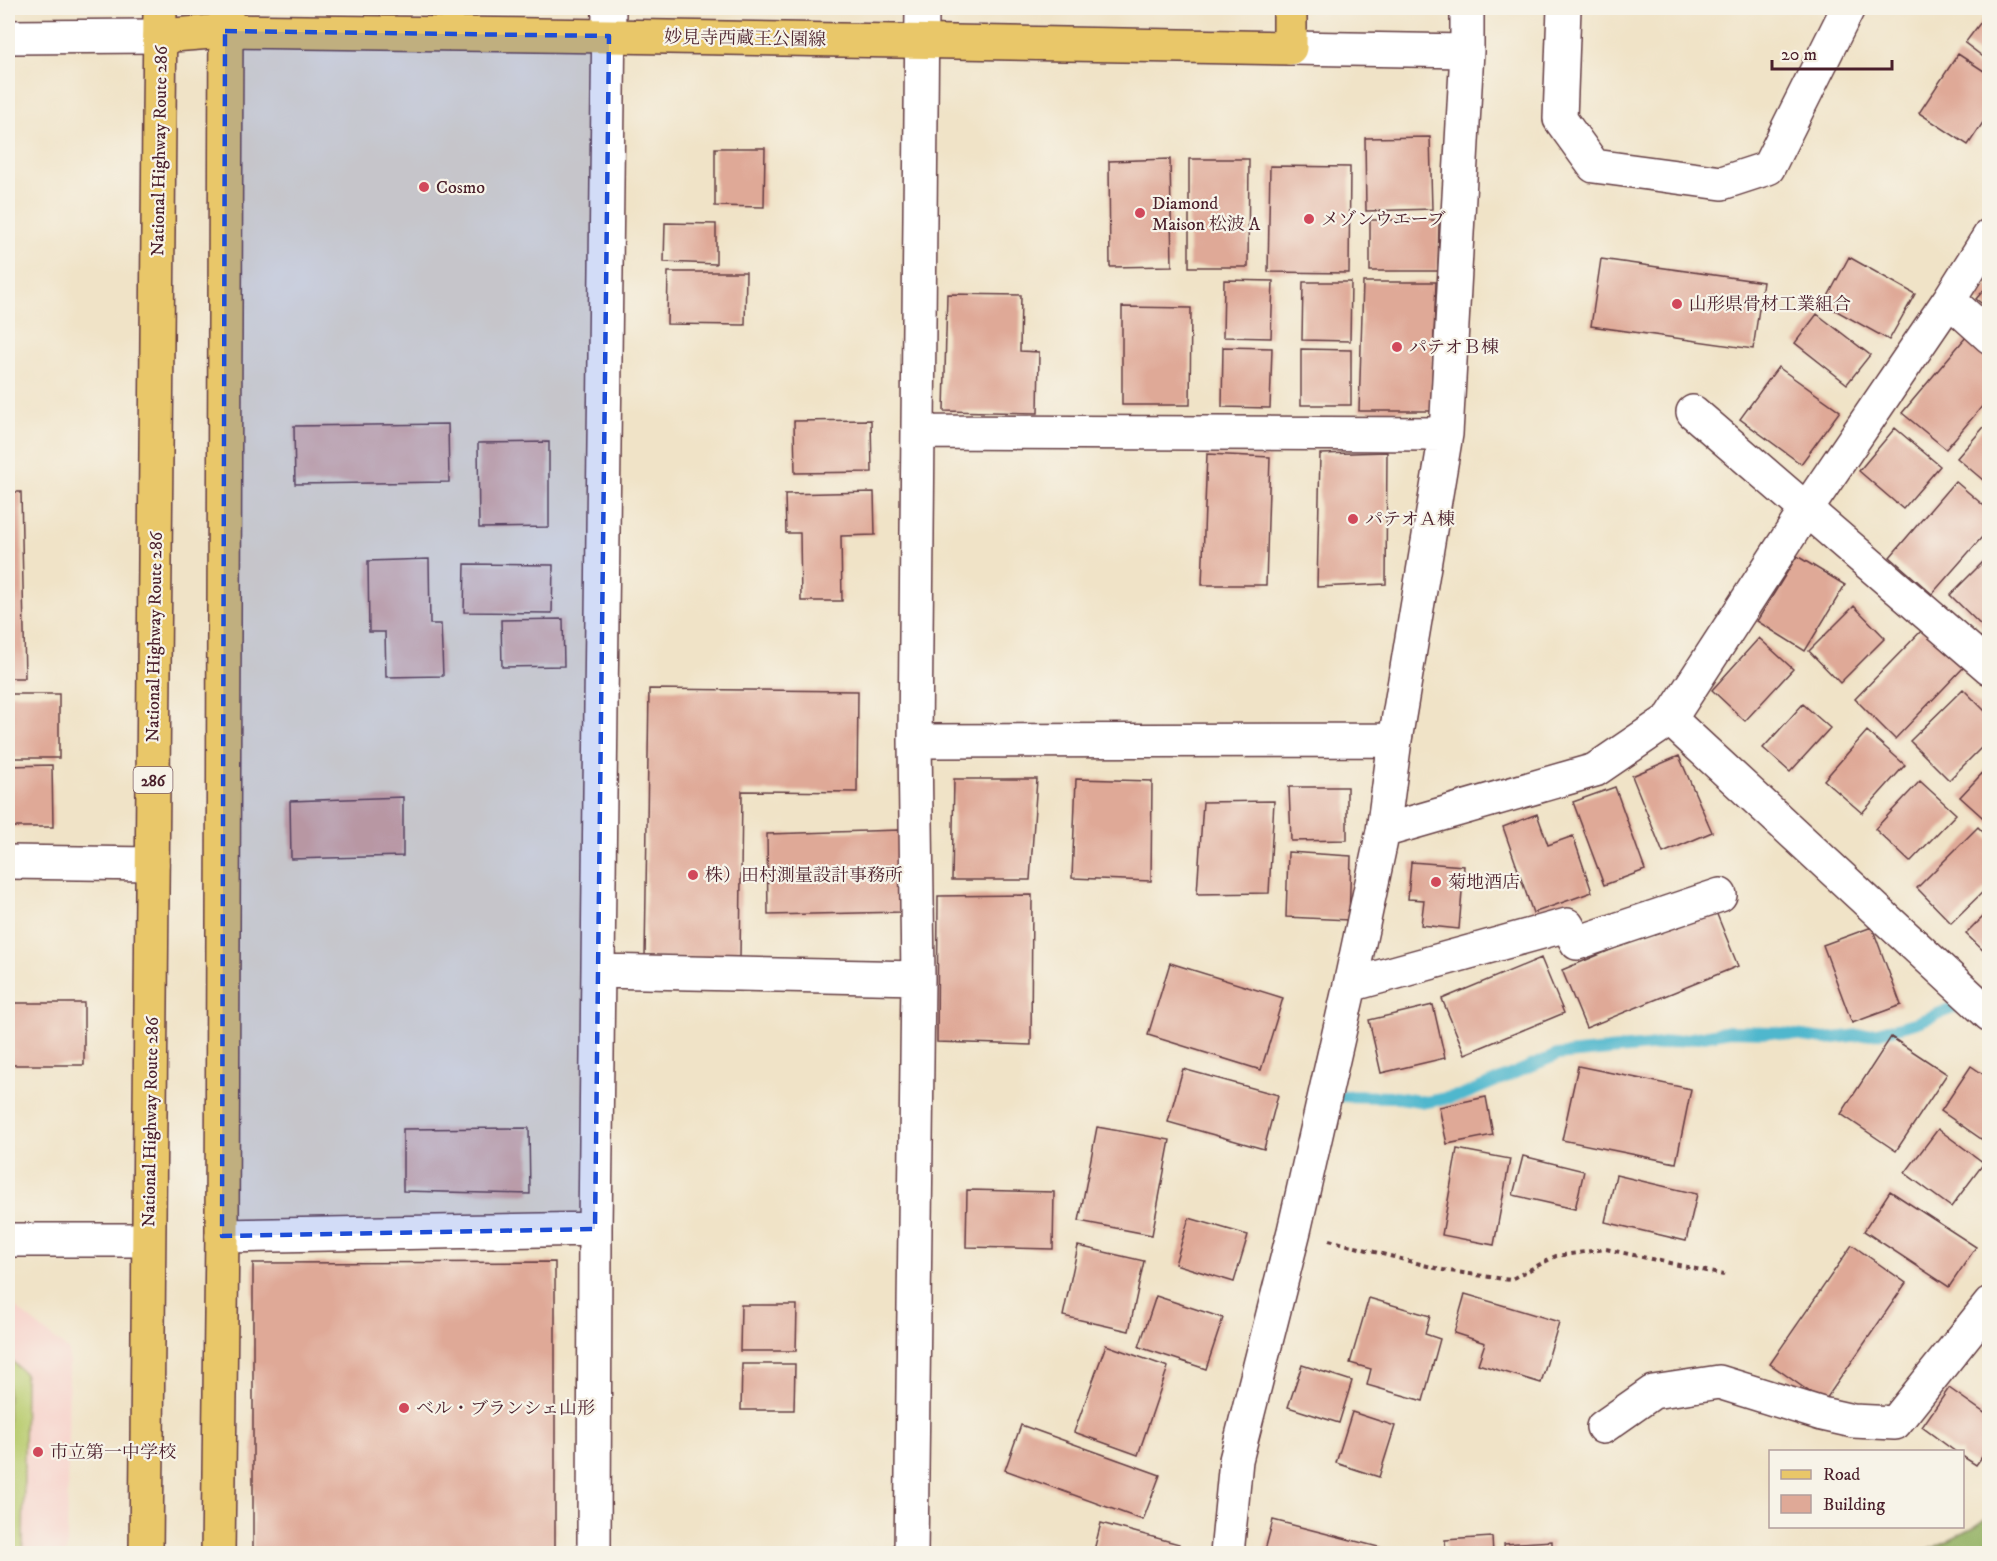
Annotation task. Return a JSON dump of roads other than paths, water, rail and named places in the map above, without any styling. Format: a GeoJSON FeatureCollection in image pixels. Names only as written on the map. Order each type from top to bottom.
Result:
{"type":"FeatureCollection","features":[{"type":"Feature","properties":{"kind":"main road"},"geometry":{"type":"LineString","coordinates":[[1290,8],[1290,48]]}},
{"type":"Feature","properties":{"kind":"main road","name":"妙見寺西蔵王公園線"},"geometry":{"type":"LineString","coordinates":[[160,22],[226,20],[609,22],[921,41],[1290,48]]}},
{"type":"Feature","properties":{"kind":"main road"},"geometry":{"type":"LineString","coordinates":[[218,1554],[222,1236],[226,20]]}},
{"type":"Feature","properties":{"kind":"main road","name":"National Highway Route 286"},"geometry":{"type":"LineString","coordinates":[[146,1554],[160,22]]}},
{"type":"Feature","properties":{"kind":"street"},"geometry":{"type":"LineString","coordinates":[[911,1554],[918,978],[915,741],[922,8]]}},
{"type":"Feature","properties":{"kind":"street"},"geometry":{"type":"LineString","coordinates":[[1227,1554],[1236,1460],[1294,1231],[1383,831],[1395,740],[1446,434],[1467,51],[1467,8]]}},
{"type":"Feature","properties":{"kind":"street"},"geometry":{"type":"LineString","coordinates":[[1564,8],[1560,119],[1594,165],[1722,183],[1768,168],[1848,8]]}},
{"type":"Feature","properties":{"kind":"street"},"geometry":{"type":"LineString","coordinates":[[8,37],[160,22]]}},
{"type":"Feature","properties":{"kind":"street"},"geometry":{"type":"LineString","coordinates":[[594,1554],[595,1229],[609,22]]}},
{"type":"Feature","properties":{"kind":"street"},"geometry":{"type":"LineString","coordinates":[[1290,48],[1467,51]]}},
{"type":"Feature","properties":{"kind":"street"},"geometry":{"type":"LineString","coordinates":[[1383,831],[1595,770],[1670,719],[1806,510],[1949,300],[1989,235]]}},
{"type":"Feature","properties":{"kind":"street"},"geometry":{"type":"LineString","coordinates":[[1949,300],[1989,337]]}},
{"type":"Feature","properties":{"kind":"street"},"geometry":{"type":"LineString","coordinates":[[1693,412],[1989,668]]}},
{"type":"Feature","properties":{"kind":"street"},"geometry":{"type":"LineString","coordinates":[[919,432],[1446,434]]}},
{"type":"Feature","properties":{"kind":"street"},"geometry":{"type":"LineString","coordinates":[[1670,719],[1989,1015]]}},
{"type":"Feature","properties":{"kind":"street"},"geometry":{"type":"LineString","coordinates":[[915,741],[1395,740]]}},
{"type":"Feature","properties":{"kind":"street"},"geometry":{"type":"LineString","coordinates":[[8,861],[152,864]]}},
{"type":"Feature","properties":{"kind":"street"},"geometry":{"type":"LineString","coordinates":[[1350,985],[1567,926],[1577,943],[1720,895]]}},
{"type":"Feature","properties":{"kind":"street"},"geometry":{"type":"LineString","coordinates":[[599,971],[918,978]]}},
{"type":"Feature","properties":{"kind":"street"},"geometry":{"type":"LineString","coordinates":[[222,1236],[595,1229]]}},
{"type":"Feature","properties":{"kind":"street"},"geometry":{"type":"LineString","coordinates":[[8,1240],[148,1240]]}},
{"type":"Feature","properties":{"kind":"street"},"geometry":{"type":"LineString","coordinates":[[1603,1427],[1653,1392],[1719,1382],[1822,1414],[1853,1421],[1895,1423],[1989,1304]]}},
{"type":"Feature","properties":{"kind":"waterway"},"geometry":{"type":"LineString","coordinates":[[1336,1096],[1394,1097],[1426,1102],[1463,1095],[1557,1055],[1649,1046],[1730,1031],[1772,1032],[1825,1039],[1877,1033],[1915,1023],[1963,1004],[1970,1011]]}},
{"type":"Feature","properties":{"kind":"place","name":"Cosmo"},"geometry":{"type":"Point","coordinates":[424,187]}},
{"type":"Feature","properties":{"kind":"place","name":"Diamond Maison 松波 A"},"geometry":{"type":"Point","coordinates":[1140,213]}},
{"type":"Feature","properties":{"kind":"place","name":"メゾンウエーブ"},"geometry":{"type":"Point","coordinates":[1309,219]}},
{"type":"Feature","properties":{"kind":"place","name":"山形県骨材工業組合"},"geometry":{"type":"Point","coordinates":[1677,304]}},
{"type":"Feature","properties":{"kind":"place","name":"パテオＢ棟"},"geometry":{"type":"Point","coordinates":[1397,347]}},
{"type":"Feature","properties":{"kind":"place","name":"パテオＡ棟"},"geometry":{"type":"Point","coordinates":[1353,519]}},
{"type":"Feature","properties":{"kind":"place","name":"株）田村測量設計事務所"},"geometry":{"type":"Point","coordinates":[693,875]}},
{"type":"Feature","properties":{"kind":"place","name":"菊地酒店"},"geometry":{"type":"Point","coordinates":[1436,882]}},
{"type":"Feature","properties":{"kind":"place","name":"ベル・ブランシェ山形"},"geometry":{"type":"Point","coordinates":[404,1408]}},
{"type":"Feature","properties":{"kind":"place","name":"市立第一中学校"},"geometry":{"type":"Point","coordinates":[38,1452]}}]}
